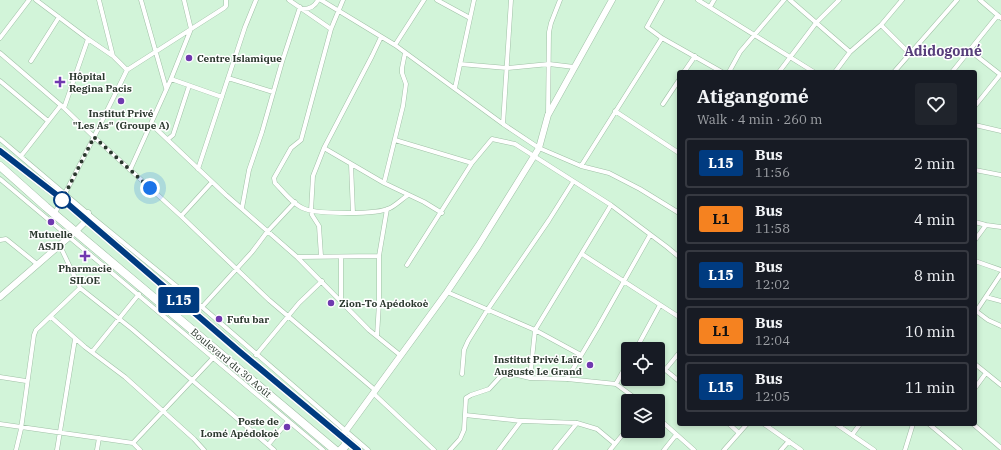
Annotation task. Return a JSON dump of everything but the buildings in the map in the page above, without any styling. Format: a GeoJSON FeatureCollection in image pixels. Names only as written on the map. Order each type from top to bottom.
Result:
{"type":"FeatureCollection","features":[{"type":"Feature","properties":{"kind":"highway","name":"Boulevard du 30 Août"},"geometry":{"type":"LineString","coordinates":[[0,151],[64,196],[343,435],[358,450]]}},
{"type":"Feature","properties":{"kind":"highway","name":"Boulevard du 30 Août"},"geometry":{"type":"LineString","coordinates":[[0,166],[333,448]]}},
{"type":"Feature","properties":{"kind":"highway"},"geometry":{"type":"LineString","coordinates":[[333,448],[330,442],[331,438],[336,433],[343,435],[344,446],[341,450]]}},
{"type":"Feature","properties":{"kind":"street"},"geometry":{"type":"LineString","coordinates":[[0,38],[29,0]]}},
{"type":"Feature","properties":{"kind":"street"},"geometry":{"type":"LineString","coordinates":[[36,0],[113,56],[127,70]]}},
{"type":"Feature","properties":{"kind":"street"},"geometry":{"type":"LineString","coordinates":[[98,0],[113,56]]}},
{"type":"Feature","properties":{"kind":"street"},"geometry":{"type":"LineString","coordinates":[[141,0],[166,88]]}},
{"type":"Feature","properties":{"kind":"street"},"geometry":{"type":"LineString","coordinates":[[130,170],[171,79],[191,29],[184,0]]}},
{"type":"Feature","properties":{"kind":"street"},"geometry":{"type":"LineString","coordinates":[[55,214],[127,70],[224,8],[226,6],[226,0]]}},
{"type":"Feature","properties":{"kind":"street"},"geometry":{"type":"LineString","coordinates":[[198,168],[245,27],[256,0]]}},
{"type":"Feature","properties":{"kind":"street"},"geometry":{"type":"LineString","coordinates":[[289,0],[331,29]]}},
{"type":"Feature","properties":{"kind":"street"},"geometry":{"type":"LineString","coordinates":[[301,8],[310,8],[320,0],[395,45],[503,124],[539,148],[581,166],[609,173],[640,189],[677,212]]}},
{"type":"Feature","properties":{"kind":"street"},"geometry":{"type":"LineString","coordinates":[[343,0],[331,29],[301,140],[291,148],[274,178],[274,183],[302,208],[311,211],[353,213],[387,209],[391,208],[408,195]]}},
{"type":"Feature","properties":{"kind":"street"},"geometry":{"type":"LineString","coordinates":[[395,45],[424,0]]}},
{"type":"Feature","properties":{"kind":"street"},"geometry":{"type":"LineString","coordinates":[[437,0],[470,18]]}},
{"type":"Feature","properties":{"kind":"street"},"geometry":{"type":"LineString","coordinates":[[455,88],[474,0]]}},
{"type":"Feature","properties":{"kind":"street"},"geometry":{"type":"LineString","coordinates":[[503,124],[511,0]]}},
{"type":"Feature","properties":{"kind":"street"},"geometry":{"type":"LineString","coordinates":[[548,115],[550,28],[560,0]]}},
{"type":"Feature","properties":{"kind":"street"},"geometry":{"type":"LineString","coordinates":[[343,435],[447,292],[478,246],[539,148],[548,115],[612,0]]}},
{"type":"Feature","properties":{"kind":"street"},"geometry":{"type":"LineString","coordinates":[[662,0],[648,27],[662,38],[719,70]]}},
{"type":"Feature","properties":{"kind":"street"},"geometry":{"type":"LineString","coordinates":[[698,0],[811,70]]}},
{"type":"Feature","properties":{"kind":"street"},"geometry":{"type":"LineString","coordinates":[[710,7],[714,0]]}},
{"type":"Feature","properties":{"kind":"street"},"geometry":{"type":"LineString","coordinates":[[730,70],[740,52],[784,0]]}},
{"type":"Feature","properties":{"kind":"street"},"geometry":{"type":"LineString","coordinates":[[790,0],[850,52]]}},
{"type":"Feature","properties":{"kind":"street"},"geometry":{"type":"LineString","coordinates":[[780,70],[816,23],[839,0]]}},
{"type":"Feature","properties":{"kind":"street"},"geometry":{"type":"LineString","coordinates":[[836,70],[850,52],[881,25],[902,0]]}},
{"type":"Feature","properties":{"kind":"street"},"geometry":{"type":"LineString","coordinates":[[896,70],[958,0]]}},
{"type":"Feature","properties":{"kind":"street"},"geometry":{"type":"LineString","coordinates":[[954,70],[999,16],[980,0]]}},
{"type":"Feature","properties":{"kind":"street"},"geometry":{"type":"LineString","coordinates":[[242,208],[249,170],[262,132],[282,62],[301,8]]}},
{"type":"Feature","properties":{"kind":"street"},"geometry":{"type":"LineString","coordinates":[[32,61],[59,17]]}},
{"type":"Feature","properties":{"kind":"street"},"geometry":{"type":"LineString","coordinates":[[881,25],[910,54]]}},
{"type":"Feature","properties":{"kind":"street"},"geometry":{"type":"LineString","coordinates":[[321,256],[319,226],[311,211],[313,176],[328,137],[372,56],[381,36]]}},
{"type":"Feature","properties":{"kind":"street"},"geometry":{"type":"LineString","coordinates":[[581,166],[662,38]]}},
{"type":"Feature","properties":{"kind":"street"},"geometry":{"type":"LineString","coordinates":[[21,156],[48,121],[62,106],[88,39]]}},
{"type":"Feature","properties":{"kind":"street"},"geometry":{"type":"LineString","coordinates":[[969,50],[1001,75],[977,104]]}},
{"type":"Feature","properties":{"kind":"street"},"geometry":{"type":"LineString","coordinates":[[0,53],[62,106],[94,137],[182,216],[269,300],[374,392],[434,450]]}},
{"type":"Feature","properties":{"kind":"street"},"geometry":{"type":"LineString","coordinates":[[384,183],[404,106],[406,86],[402,71],[405,53]]}},
{"type":"Feature","properties":{"kind":"street"},"geometry":{"type":"LineString","coordinates":[[685,70],[695,56]]}},
{"type":"Feature","properties":{"kind":"street"},"geometry":{"type":"LineString","coordinates":[[460,64],[507,68],[549,64],[574,68]]}},
{"type":"Feature","properties":{"kind":"street"},"geometry":{"type":"LineString","coordinates":[[228,78],[273,92]]}},
{"type":"Feature","properties":{"kind":"street"},"geometry":{"type":"LineString","coordinates":[[171,79],[222,98]]}},
{"type":"Feature","properties":{"kind":"street"},"geometry":{"type":"LineString","coordinates":[[0,81],[48,121]]}},
{"type":"Feature","properties":{"kind":"street"},"geometry":{"type":"LineString","coordinates":[[663,104],[677,83]]}},
{"type":"Feature","properties":{"kind":"street"},"geometry":{"type":"LineString","coordinates":[[168,139],[173,135],[189,86]]}},
{"type":"Feature","properties":{"kind":"street"},"geometry":{"type":"LineString","coordinates":[[615,111],[677,152]]}},
{"type":"Feature","properties":{"kind":"street"},"geometry":{"type":"LineString","coordinates":[[151,124],[212,182],[297,257],[322,281],[355,317],[400,355]]}},
{"type":"Feature","properties":{"kind":"street"},"geometry":{"type":"LineString","coordinates":[[977,125],[1001,131]]}},
{"type":"Feature","properties":{"kind":"street"},"geometry":{"type":"LineString","coordinates":[[0,139],[21,156],[64,196]]}},
{"type":"Feature","properties":{"kind":"street"},"geometry":{"type":"LineString","coordinates":[[407,265],[442,213],[472,164],[492,139],[515,144],[533,157],[611,205],[677,255]]}},
{"type":"Feature","properties":{"kind":"street"},"geometry":{"type":"LineString","coordinates":[[395,140],[472,164]]}},
{"type":"Feature","properties":{"kind":"street"},"geometry":{"type":"LineString","coordinates":[[324,148],[384,183],[424,202],[442,213]]}},
{"type":"Feature","properties":{"kind":"street"},"geometry":{"type":"LineString","coordinates":[[351,164],[353,213]]}},
{"type":"Feature","properties":{"kind":"street"},"geometry":{"type":"LineString","coordinates":[[977,170],[1001,175]]}},
{"type":"Feature","properties":{"kind":"street"},"geometry":{"type":"LineString","coordinates":[[0,179],[214,357],[322,450]]}},
{"type":"Feature","properties":{"kind":"street"},"geometry":{"type":"LineString","coordinates":[[182,216],[212,182]]}},
{"type":"Feature","properties":{"kind":"street"},"geometry":{"type":"LineString","coordinates":[[462,374],[464,350],[488,309],[573,182]]}},
{"type":"Feature","properties":{"kind":"street"},"geometry":{"type":"LineString","coordinates":[[202,307],[256,248],[267,232],[295,202]]}},
{"type":"Feature","properties":{"kind":"street"},"geometry":{"type":"LineString","coordinates":[[530,378],[534,330],[611,205]]}},
{"type":"Feature","properties":{"kind":"street"},"geometry":{"type":"LineString","coordinates":[[377,336],[379,256],[387,209]]}},
{"type":"Feature","properties":{"kind":"street"},"geometry":{"type":"LineString","coordinates":[[0,297],[60,246],[76,231],[87,217],[202,307],[343,435],[368,450]]}},
{"type":"Feature","properties":{"kind":"street"},"geometry":{"type":"LineString","coordinates":[[977,223],[1001,227]]}},
{"type":"Feature","properties":{"kind":"street"},"geometry":{"type":"LineString","coordinates":[[977,237],[986,225]]}},
{"type":"Feature","properties":{"kind":"street"},"geometry":{"type":"LineString","coordinates":[[567,379],[650,235]]}},
{"type":"Feature","properties":{"kind":"street"},"geometry":{"type":"LineString","coordinates":[[0,240],[6,239],[37,264]]}},
{"type":"Feature","properties":{"kind":"street"},"geometry":{"type":"LineString","coordinates":[[60,246],[80,288],[119,318],[274,450]]}},
{"type":"Feature","properties":{"kind":"street"},"geometry":{"type":"LineString","coordinates":[[582,254],[677,314]]}},
{"type":"Feature","properties":{"kind":"street"},"geometry":{"type":"LineString","coordinates":[[297,257],[379,256]]}},
{"type":"Feature","properties":{"kind":"street"},"geometry":{"type":"LineString","coordinates":[[341,257],[341,302]]}},
{"type":"Feature","properties":{"kind":"street"},"geometry":{"type":"LineString","coordinates":[[977,262],[1001,270]]}},
{"type":"Feature","properties":{"kind":"street"},"geometry":{"type":"LineString","coordinates":[[977,309],[1001,274]]}},
{"type":"Feature","properties":{"kind":"street"},"geometry":{"type":"LineString","coordinates":[[256,355],[299,303],[322,281]]}},
{"type":"Feature","properties":{"kind":"street"},"geometry":{"type":"LineString","coordinates":[[16,450],[21,427],[26,381],[34,335],[36,330],[80,288]]}},
{"type":"Feature","properties":{"kind":"street"},"geometry":{"type":"LineString","coordinates":[[447,292],[534,330],[581,355]]}},
{"type":"Feature","properties":{"kind":"street"},"geometry":{"type":"LineString","coordinates":[[92,352],[138,294]]}},
{"type":"Feature","properties":{"kind":"street"},"geometry":{"type":"LineString","coordinates":[[986,297],[1001,300]]}},
{"type":"Feature","properties":{"kind":"street"},"geometry":{"type":"LineString","coordinates":[[641,342],[660,305]]}},
{"type":"Feature","properties":{"kind":"street"},"geometry":{"type":"LineString","coordinates":[[977,313],[1001,326]]}},
{"type":"Feature","properties":{"kind":"street"},"geometry":{"type":"LineString","coordinates":[[51,317],[75,339],[120,372],[163,410],[204,450]]}},
{"type":"Feature","properties":{"kind":"street"},"geometry":{"type":"LineString","coordinates":[[57,450],[75,339]]}},
{"type":"Feature","properties":{"kind":"street"},"geometry":{"type":"LineString","coordinates":[[677,356],[665,370],[677,379]]}},
{"type":"Feature","properties":{"kind":"street"},"geometry":{"type":"LineString","coordinates":[[133,443],[214,357]]}},
{"type":"Feature","properties":{"kind":"street"},"geometry":{"type":"LineString","coordinates":[[977,366],[1001,385]]}},
{"type":"Feature","properties":{"kind":"street"},"geometry":{"type":"LineString","coordinates":[[977,385],[986,373]]}},
{"type":"Feature","properties":{"kind":"street"},"geometry":{"type":"LineString","coordinates":[[450,450],[462,435],[466,398],[489,389],[500,377],[513,374],[530,378],[567,379],[616,384],[630,394]]}},
{"type":"Feature","properties":{"kind":"street"},"geometry":{"type":"LineString","coordinates":[[616,384],[621,375]]}},
{"type":"Feature","properties":{"kind":"street"},"geometry":{"type":"LineString","coordinates":[[0,377],[26,381]]}},
{"type":"Feature","properties":{"kind":"street"},"geometry":{"type":"LineString","coordinates":[[465,415],[522,421],[577,423],[597,430],[615,444]]}},
{"type":"Feature","properties":{"kind":"street"},"geometry":{"type":"LineString","coordinates":[[268,445],[288,421]]}},
{"type":"Feature","properties":{"kind":"street"},"geometry":{"type":"LineString","coordinates":[[499,450],[522,421]]}},
{"type":"Feature","properties":{"kind":"street"},"geometry":{"type":"LineString","coordinates":[[555,450],[577,423]]}},
{"type":"Feature","properties":{"kind":"street"},"geometry":{"type":"LineString","coordinates":[[0,424],[133,443],[140,450]]}},
{"type":"Feature","properties":{"kind":"street"},"geometry":{"type":"LineString","coordinates":[[665,425],[694,450]]}},
{"type":"Feature","properties":{"kind":"street"},"geometry":{"type":"LineString","coordinates":[[731,426],[739,433]]}},
{"type":"Feature","properties":{"kind":"street"},"geometry":{"type":"LineString","coordinates":[[724,450],[745,426]]}},
{"type":"Feature","properties":{"kind":"street"},"geometry":{"type":"LineString","coordinates":[[767,426],[801,450]]}},
{"type":"Feature","properties":{"kind":"street"},"geometry":{"type":"LineString","coordinates":[[839,426],[873,450]]}},
{"type":"Feature","properties":{"kind":"street"},"geometry":{"type":"LineString","coordinates":[[852,435],[859,426]]}},
{"type":"Feature","properties":{"kind":"street"},"geometry":{"type":"LineString","coordinates":[[905,450],[912,426]]}},
{"type":"Feature","properties":{"kind":"street"},"geometry":{"type":"LineString","coordinates":[[931,426],[960,450]]}},
{"type":"Feature","properties":{"kind":"street"},"geometry":{"type":"LineString","coordinates":[[975,426],[1001,448]]}},
{"type":"Feature","properties":{"kind":"street"},"geometry":{"type":"LineString","coordinates":[[664,450],[676,435]]}},
{"type":"Feature","properties":{"kind":"street"},"geometry":{"type":"LineString","coordinates":[[610,450],[621,437]]}},
{"type":"Feature","properties":{"kind":"street"},"geometry":{"type":"LineString","coordinates":[[96,450],[99,438]]}},
{"type":"Feature","properties":{"kind":"street"},"geometry":{"type":"LineString","coordinates":[[781,450],[789,441]]}},
{"type":"Feature","properties":{"kind":"bus line","name":"L15"},"geometry":{"type":"LineString","coordinates":[[0,151],[62,199],[240,352],[358,450]]}},
{"type":"Feature","properties":{"kind":"place","name":"Centre Islamique"},"geometry":{"type":"Point","coordinates":[189,58]}},
{"type":"Feature","properties":{"kind":"place","name":"Hôpital Regina Pacis"},"geometry":{"type":"Point","coordinates":[60,82]}},
{"type":"Feature","properties":{"kind":"place","name":"Institut Privé \"Les As\" (Groupe A)"},"geometry":{"type":"Point","coordinates":[121,101]}},
{"type":"Feature","properties":{"kind":"place","name":"Mutuelle ASJD"},"geometry":{"type":"Point","coordinates":[51,222]}},
{"type":"Feature","properties":{"kind":"place","name":"Pharmacie SILOE"},"geometry":{"type":"Point","coordinates":[85,256]}},
{"type":"Feature","properties":{"kind":"place","name":"Zion-To Apédokoè"},"geometry":{"type":"Point","coordinates":[331,303]}},
{"type":"Feature","properties":{"kind":"place","name":"Fufu bar"},"geometry":{"type":"Point","coordinates":[219,319]}},
{"type":"Feature","properties":{"kind":"place","name":"Institut Privé Laïc Auguste Le Grand"},"geometry":{"type":"Point","coordinates":[590,365]}},
{"type":"Feature","properties":{"kind":"place","name":"Poste de Lomé Apédokoè"},"geometry":{"type":"Point","coordinates":[287,427]}},
{"type":"Feature","properties":{"kind":"district","name":"Adidogomé"},"geometry":{"type":"Point","coordinates":[943,51]}},
{"type":"Feature","properties":{"kind":"route"},"geometry":{"type":"LineString","coordinates":[[62,200],[94,137],[150,188]]}}]}
